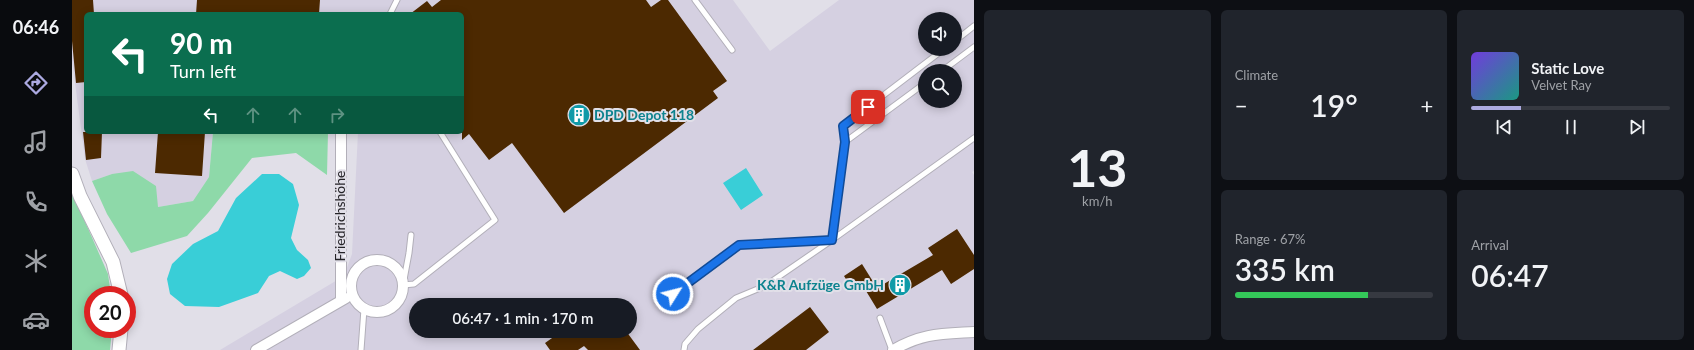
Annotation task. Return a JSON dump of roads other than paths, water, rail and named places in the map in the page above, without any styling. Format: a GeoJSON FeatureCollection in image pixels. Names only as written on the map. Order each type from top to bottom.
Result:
{"type":"FeatureCollection","features":[{"type":"Feature","properties":{"kind":"street","name":"Friedrichshöhe"},"geometry":{"type":"LineString","coordinates":[[341,134],[341,300]]}},
{"type":"Feature","properties":{"kind":"street"},"geometry":{"type":"LineString","coordinates":[[72,174],[80,196],[112,262],[118,286]]}},
{"type":"Feature","properties":{"kind":"street","name":"Friedrichshöhe"},"geometry":{"type":"LineString","coordinates":[[352,295],[351,280],[358,267],[371,260],[386,262],[398,271],[403,285]]}},
{"type":"Feature","properties":{"kind":"street"},"geometry":{"type":"LineString","coordinates":[[256,350],[352,295],[364,309],[376,313],[389,310],[400,299],[403,285]]}},
{"type":"Feature","properties":{"kind":"street"},"geometry":{"type":"LineString","coordinates":[[892,350],[920,337],[938,334],[974,332]]}},
{"type":"Feature","properties":{"kind":"street"},"geometry":{"type":"LineString","coordinates":[[119,350],[120,338]]}},
{"type":"Feature","properties":{"kind":"lane"},"geometry":{"type":"LineString","coordinates":[[391,12],[397,0]]}},
{"type":"Feature","properties":{"kind":"lane"},"geometry":{"type":"LineString","coordinates":[[694,0],[732,50]]}},
{"type":"Feature","properties":{"kind":"lane"},"geometry":{"type":"LineString","coordinates":[[962,35],[974,26]]}},
{"type":"Feature","properties":{"kind":"lane"},"geometry":{"type":"LineString","coordinates":[[951,64],[974,47]]}},
{"type":"Feature","properties":{"kind":"lane"},"geometry":{"type":"LineString","coordinates":[[832,240],[845,142],[843,126],[935,56]]}},
{"type":"Feature","properties":{"kind":"lane"},"geometry":{"type":"LineString","coordinates":[[845,142],[918,88]]}},
{"type":"Feature","properties":{"kind":"lane"},"geometry":{"type":"LineString","coordinates":[[411,235],[403,285],[414,284],[495,220],[441,134]]}},
{"type":"Feature","properties":{"kind":"lane"},"geometry":{"type":"LineString","coordinates":[[684,350],[685,344],[698,329],[736,298],[765,286],[974,138]]}},
{"type":"Feature","properties":{"kind":"lane"},"geometry":{"type":"LineString","coordinates":[[673,294],[739,245],[832,240]]}},
{"type":"Feature","properties":{"kind":"lane"},"geometry":{"type":"LineString","coordinates":[[361,350],[364,309]]}},
{"type":"Feature","properties":{"kind":"lane"},"geometry":{"type":"LineString","coordinates":[[880,318],[892,350]]}},
{"type":"Feature","properties":{"kind":"water"},"geometry":{"type":"Polygon","coordinates":[[[746,168],[763,195],[741,210],[723,183],[746,168]]]}},
{"type":"Feature","properties":{"kind":"water"},"geometry":{"type":"Polygon","coordinates":[[[262,174],[279,174],[293,184],[299,205],[291,238],[297,250],[308,260],[311,268],[304,276],[297,279],[280,271],[269,276],[258,293],[219,307],[185,306],[170,294],[167,279],[172,264],[193,244],[218,231],[236,198],[262,174]]]}},
{"type":"Feature","properties":{"kind":"place","name":"DPD Depot 118"},"geometry":{"type":"Point","coordinates":[579,115]}},
{"type":"Feature","properties":{"kind":"place","name":"K&R Aufzüge GmbH"},"geometry":{"type":"Point","coordinates":[900,285]}}]}
